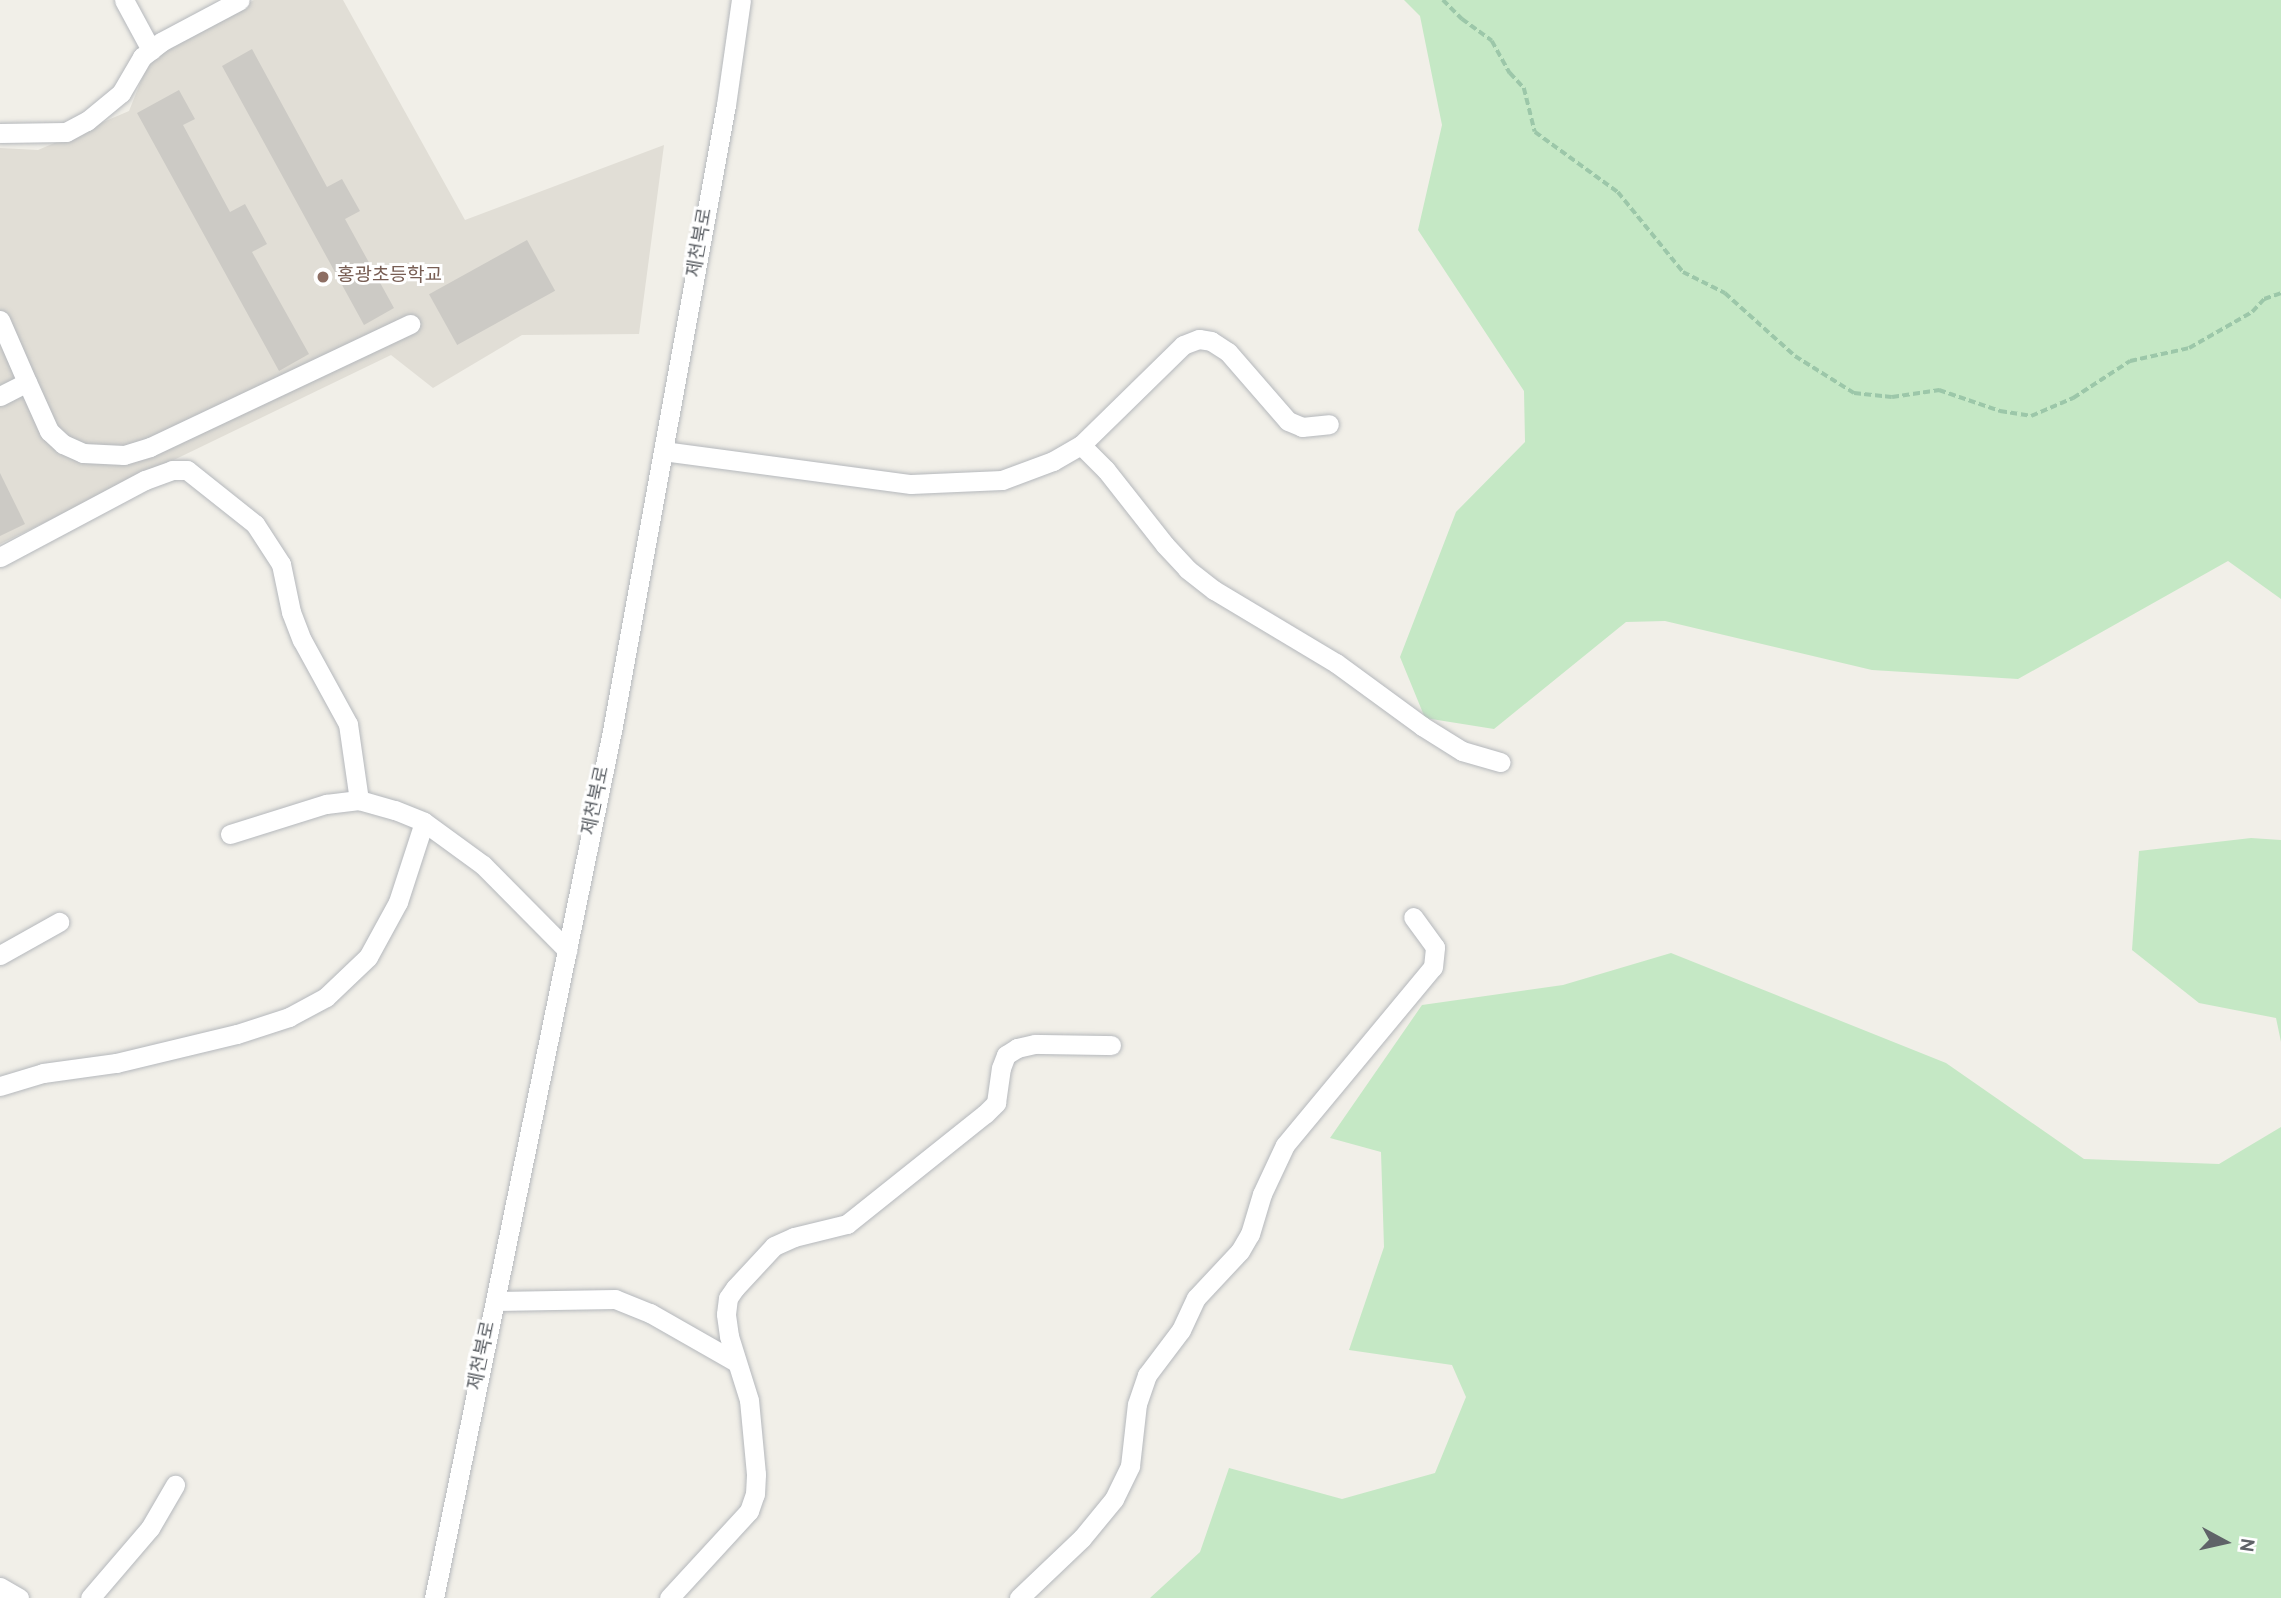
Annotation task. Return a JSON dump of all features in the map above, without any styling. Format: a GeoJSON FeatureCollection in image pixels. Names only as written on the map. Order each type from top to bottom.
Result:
{"type":"FeatureCollection","features":[{"type":"Feature","properties":{"kind":"street"},"geometry":{"type":"LineString","coordinates":[[124,0],[151,50]]}},
{"type":"Feature","properties":{"kind":"street"},"geometry":{"type":"LineString","coordinates":[[0,133],[66,132],[105,109],[121,93],[142,57],[151,50],[240,0]]}},
{"type":"Feature","properties":{"kind":"street","name":"제천북로"},"geometry":{"type":"LineString","coordinates":[[434,1598],[612,731],[726,105],[741,0]]}},
{"type":"Feature","properties":{"kind":"street"},"geometry":{"type":"LineString","coordinates":[[0,320],[49,431],[63,444],[83,453],[124,454],[150,447],[410,324]]}},
{"type":"Feature","properties":{"kind":"street"},"geometry":{"type":"LineString","coordinates":[[663,451],[912,484],[1002,480],[1054,461],[1082,445],[1183,345],[1199,339],[1211,341],[1228,352],[1288,421],[1303,427],[1329,424]]}},
{"type":"Feature","properties":{"kind":"street"},"geometry":{"type":"LineString","coordinates":[[0,396],[27,382]]}},
{"type":"Feature","properties":{"kind":"street"},"geometry":{"type":"LineString","coordinates":[[1082,445],[1107,470],[1165,545],[1205,583],[1336,663],[1462,751],[1500,762]]}},
{"type":"Feature","properties":{"kind":"street"},"geometry":{"type":"LineString","coordinates":[[0,557],[145,480],[172,470],[187,470],[255,524],[281,564],[290,612],[302,640],[348,724],[359,800]]}},
{"type":"Feature","properties":{"kind":"street"},"geometry":{"type":"LineString","coordinates":[[230,834],[326,804],[359,800],[424,822],[483,865],[567,950]]}},
{"type":"Feature","properties":{"kind":"street"},"geometry":{"type":"LineString","coordinates":[[0,1086],[43,1073],[116,1063],[237,1034],[289,1017],[326,997],[368,957],[398,902],[424,822]]}},
{"type":"Feature","properties":{"kind":"street"},"geometry":{"type":"LineString","coordinates":[[1019,1598],[1082,1538],[1114,1500],[1130,1466],[1137,1404],[1147,1376],[1181,1331],[1196,1298],[1240,1251],[1250,1234],[1262,1194],[1285,1145],[1433,967],[1435,947],[1413,917]]}},
{"type":"Feature","properties":{"kind":"street"},"geometry":{"type":"LineString","coordinates":[[0,955],[59,922]]}},
{"type":"Feature","properties":{"kind":"street"},"geometry":{"type":"LineString","coordinates":[[669,1598],[749,1511],[755,1494],[756,1462],[749,1400],[736,1362],[726,1314],[728,1298],[774,1247],[794,1237],[847,1224],[985,1114],[996,1103],[1001,1068],[1006,1055],[1017,1048],[1035,1044],[1111,1045]]}},
{"type":"Feature","properties":{"kind":"street"},"geometry":{"type":"LineString","coordinates":[[495,1301],[615,1299],[650,1313],[736,1362]]}},
{"type":"Feature","properties":{"kind":"street"},"geometry":{"type":"LineString","coordinates":[[90,1598],[150,1528],[175,1485]]}},
{"type":"Feature","properties":{"kind":"street"},"geometry":{"type":"LineString","coordinates":[[0,1587],[19,1598]]}},
{"type":"Feature","properties":{"kind":"path"},"geometry":{"type":"LineString","coordinates":[[1443,0],[1462,19],[1492,41],[1510,73],[1524,88],[1535,132],[1618,192],[1683,272],[1725,293],[1795,356],[1854,393],[1892,397],[1938,390],[2000,411],[2031,415],[2073,398],[2130,361],[2189,348],[2252,312],[2264,299],[2281,293]]}},
{"type":"Feature","properties":{"kind":"shaded area","name":"홍광초등학교"},"geometry":{"type":"Polygon","coordinates":[[[254,0],[343,0],[465,220],[664,145],[639,334],[522,335],[433,388],[391,355],[0,544],[0,148],[38,150],[129,111],[149,61],[254,0]]]}},
{"type":"Feature","properties":{"kind":"green space"},"geometry":{"type":"Polygon","coordinates":[[[1404,0],[2281,0],[2281,599],[2228,561],[2018,679],[1872,670],[1665,621],[1626,622],[1494,729],[1425,718],[1400,657],[1456,512],[1525,442],[1524,391],[1418,230],[1442,125],[1420,16],[1404,0]]]}},
{"type":"Feature","properties":{"kind":"green space"},"geometry":{"type":"Polygon","coordinates":[[[2251,838],[2281,840],[2281,1042],[2276,1018],[2199,1003],[2132,950],[2139,851],[2251,838]]]}},
{"type":"Feature","properties":{"kind":"green space"},"geometry":{"type":"Polygon","coordinates":[[[1671,953],[1946,1063],[2084,1159],[2219,1164],[2281,1127],[2281,1598],[1150,1598],[1200,1552],[1229,1468],[1342,1499],[1435,1473],[1466,1397],[1452,1365],[1349,1350],[1384,1247],[1381,1152],[1330,1138],[1422,1005],[1563,985],[1671,953]]]}},
{"type":"Feature","properties":{"kind":"building"},"geometry":{"type":"Polygon","coordinates":[[[252,49],[327,187],[342,179],[360,211],[345,219],[394,308],[364,325],[222,66],[252,49]]]}},
{"type":"Feature","properties":{"kind":"building"},"geometry":{"type":"Polygon","coordinates":[[[179,90],[195,119],[183,125],[230,212],[245,204],[267,244],[252,252],[309,354],[279,371],[137,113],[179,90]]]}},
{"type":"Feature","properties":{"kind":"building"},"geometry":{"type":"Polygon","coordinates":[[[527,240],[555,291],[457,345],[429,294],[527,240]]]}},
{"type":"Feature","properties":{"kind":"building"},"geometry":{"type":"Polygon","coordinates":[[[0,473],[25,524],[0,536],[0,473]]]}},
{"type":"Feature","properties":{"kind":"place","name":"홍광초등학교"},"geometry":{"type":"Point","coordinates":[323,277]}}]}
